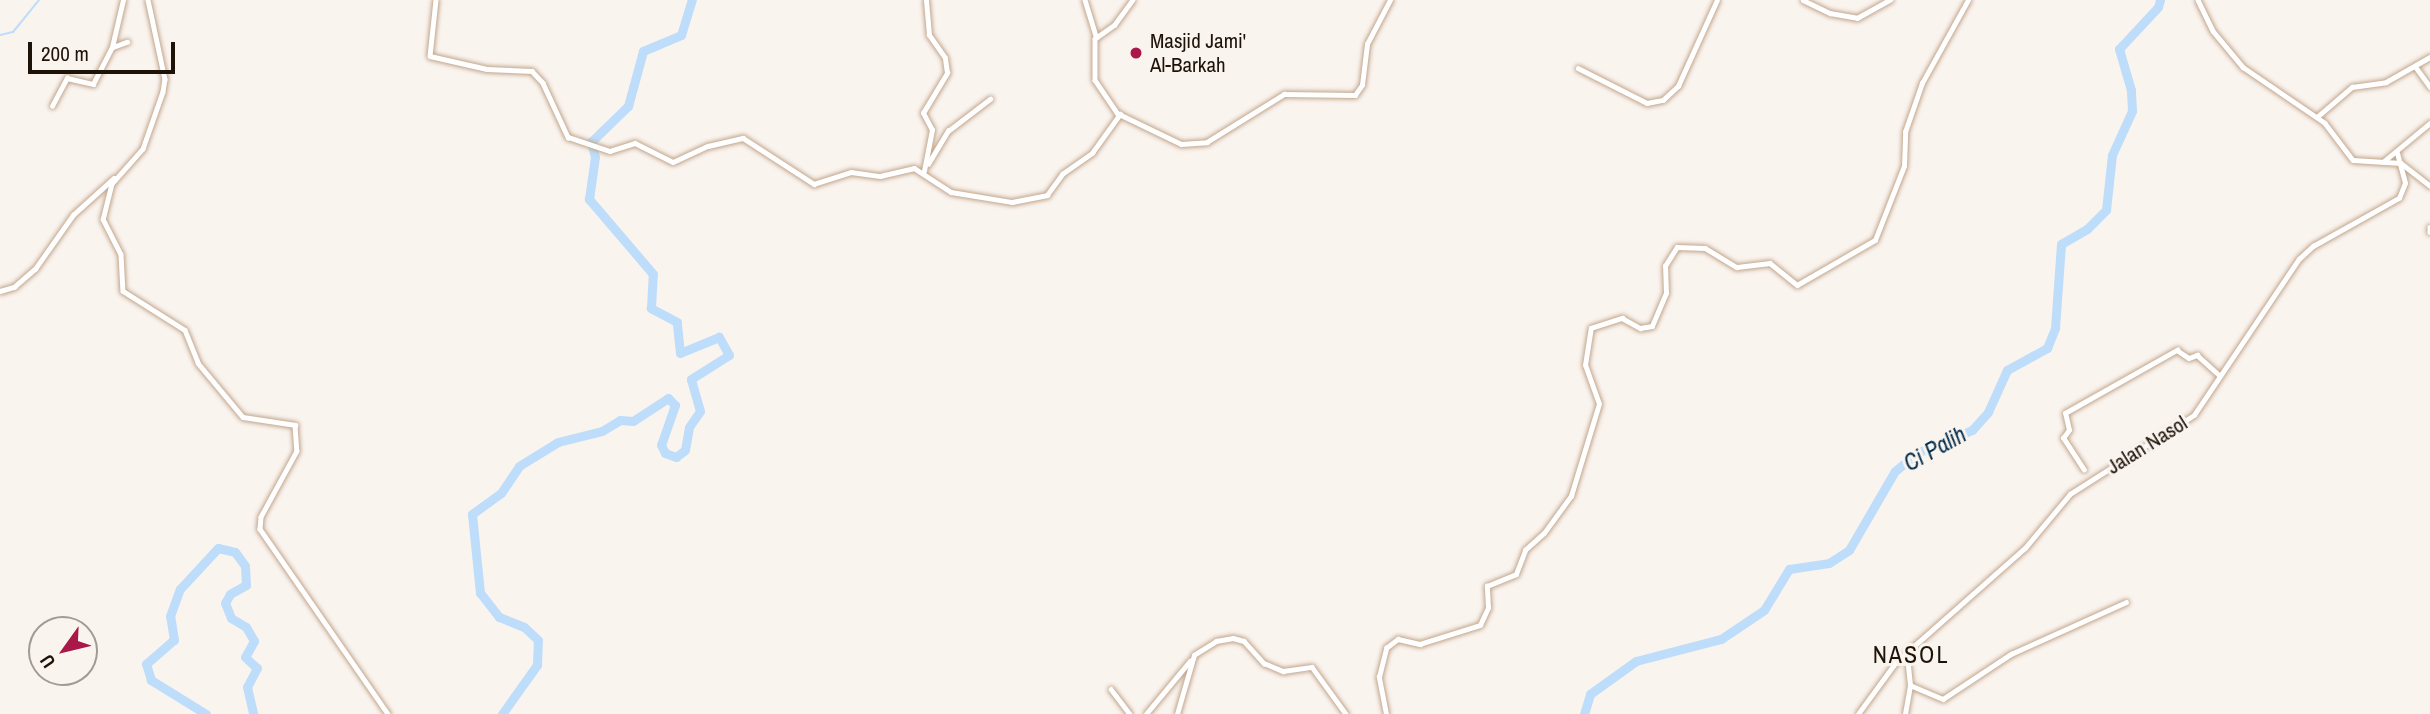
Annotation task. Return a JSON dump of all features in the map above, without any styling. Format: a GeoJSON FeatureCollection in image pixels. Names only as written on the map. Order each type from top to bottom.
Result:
{"type":"FeatureCollection","features":[{"type":"Feature","properties":{"kind":"street"},"geometry":{"type":"LineString","coordinates":[[52,106],[66,78],[92,85],[112,47],[123,0]]}},
{"type":"Feature","properties":{"kind":"street"},"geometry":{"type":"LineString","coordinates":[[149,0],[165,79],[143,149],[112,184],[103,219],[121,254],[124,293],[185,330],[198,363],[243,417],[295,425],[297,451],[261,517],[260,529],[388,714]]}},
{"type":"Feature","properties":{"kind":"street"},"geometry":{"type":"LineString","coordinates":[[436,0],[430,56],[484,69],[532,71],[543,83],[566,135],[613,152],[635,143],[677,162],[708,146],[743,138],[814,184],[851,172],[880,176],[912,168],[924,171],[934,185],[947,190],[1009,202],[1046,196],[1062,174],[1087,158],[1119,114]]}},
{"type":"Feature","properties":{"kind":"street"},"geometry":{"type":"LineString","coordinates":[[924,171],[932,130],[923,114],[947,74],[945,58],[929,35],[926,0]]}},
{"type":"Feature","properties":{"kind":"street"},"geometry":{"type":"LineString","coordinates":[[1085,0],[1096,37]]}},
{"type":"Feature","properties":{"kind":"street"},"geometry":{"type":"LineString","coordinates":[[1133,0],[1115,25],[1096,37],[1092,45],[1095,80],[1119,114],[1174,143],[1200,144],[1283,94],[1355,95],[1362,85],[1367,44],[1390,0]]}},
{"type":"Feature","properties":{"kind":"street"},"geometry":{"type":"LineString","coordinates":[[1578,68],[1647,103],[1657,103],[1678,86],[1717,0]]}},
{"type":"Feature","properties":{"kind":"street"},"geometry":{"type":"LineString","coordinates":[[1803,0],[1830,13],[1857,18],[1890,0]]}},
{"type":"Feature","properties":{"kind":"street"},"geometry":{"type":"LineString","coordinates":[[1386,714],[1379,677],[1386,648],[1398,639],[1420,644],[1480,625],[1487,616],[1488,586],[1516,574],[1525,550],[1541,537],[1572,496],[1599,404],[1585,365],[1591,328],[1622,318],[1640,328],[1652,326],[1665,293],[1665,266],[1677,247],[1705,248],[1737,267],[1770,263],[1797,285],[1875,240],[1904,166],[1905,132],[1922,83],[1968,0]]}},
{"type":"Feature","properties":{"kind":"street"},"geometry":{"type":"LineString","coordinates":[[2198,0],[2213,31],[2243,67],[2317,117],[2353,160],[2380,164],[2401,163]]}},
{"type":"Feature","properties":{"kind":"street"},"geometry":{"type":"LineString","coordinates":[[112,47],[127,42]]}},
{"type":"Feature","properties":{"kind":"street"},"geometry":{"type":"LineString","coordinates":[[2317,117],[2352,87],[2386,82],[2430,57]]}},
{"type":"Feature","properties":{"kind":"street"},"geometry":{"type":"LineString","coordinates":[[2415,66],[2430,87]]}},
{"type":"Feature","properties":{"kind":"street"},"geometry":{"type":"LineString","coordinates":[[924,171],[948,130],[990,99]]}},
{"type":"Feature","properties":{"kind":"street"},"geometry":{"type":"LineString","coordinates":[[2380,164],[2398,154],[2430,122]]}},
{"type":"Feature","properties":{"kind":"street"},"geometry":{"type":"LineString","coordinates":[[2398,154],[2401,163],[2430,186]]}},
{"type":"Feature","properties":{"kind":"street","name":"Jalan Nasol"},"geometry":{"type":"LineString","coordinates":[[1858,714],[1907,653],[2025,548],[2070,494],[2185,424],[2299,259],[2313,246],[2399,198],[2405,187],[2401,163]]}},
{"type":"Feature","properties":{"kind":"street"},"geometry":{"type":"LineString","coordinates":[[0,291],[14,287],[35,269],[73,215],[122,172]]}},
{"type":"Feature","properties":{"kind":"street"},"geometry":{"type":"LineString","coordinates":[[2084,470],[2063,438],[2069,430],[2065,413],[2177,351],[2189,358],[2197,355],[2220,376]]}},
{"type":"Feature","properties":{"kind":"street"},"geometry":{"type":"LineString","coordinates":[[1910,685],[1943,699],[2011,654],[2126,602]]}},
{"type":"Feature","properties":{"kind":"street"},"geometry":{"type":"LineString","coordinates":[[1146,714],[1191,661],[1216,641],[1241,640],[1275,668],[1312,667],[1346,714]]}},
{"type":"Feature","properties":{"kind":"street"},"geometry":{"type":"LineString","coordinates":[[1905,714],[1910,685],[1907,653]]}},
{"type":"Feature","properties":{"kind":"street"},"geometry":{"type":"LineString","coordinates":[[1177,714],[1191,661]]}},
{"type":"Feature","properties":{"kind":"street"},"geometry":{"type":"LineString","coordinates":[[1111,689],[1130,714]]}},
{"type":"Feature","properties":{"kind":"waterway"},"geometry":{"type":"LineString","coordinates":[[0,35],[13,32],[39,0]]}},
{"type":"Feature","properties":{"kind":"waterway"},"geometry":{"type":"LineString","coordinates":[[502,714],[537,665],[538,640],[524,627],[499,617],[480,593],[472,514],[501,493],[519,466],[558,442],[602,431],[620,420],[633,421],[668,398],[675,405],[661,445],[665,453],[676,457],[685,450],[689,427],[700,411],[691,379],[729,355],[719,337],[680,353],[677,322],[651,308],[653,274],[589,199],[595,157],[591,142],[628,106],[643,51],[681,35],[692,0]]}},
{"type":"Feature","properties":{"kind":"waterway","name":"Ci Palih"},"geometry":{"type":"LineString","coordinates":[[1584,714],[1590,694],[1636,661],[1721,639],[1764,610],[1789,569],[1829,563],[1849,550],[1895,471],[1917,453],[1972,430],[1988,412],[2007,370],[2047,348],[2055,328],[2061,244],[2087,229],[2106,210],[2112,155],[2132,111],[2131,90],[2119,49],[2158,7],[2160,0]]}},
{"type":"Feature","properties":{"kind":"waterway"},"geometry":{"type":"LineString","coordinates":[[206,714],[151,680],[146,664],[174,640],[170,616],[180,589],[218,548],[235,552],[245,566],[246,585],[230,594],[225,603],[231,618],[246,627],[254,641],[245,657],[257,668],[247,687],[253,714]]}},
{"type":"Feature","properties":{"kind":"place","name":"Masjid Jami' Al-Barkah"},"geometry":{"type":"Point","coordinates":[1136,53]}},
{"type":"Feature","properties":{"kind":"district","name":"NASOL"},"geometry":{"type":"Point","coordinates":[1911,655]}}]}
